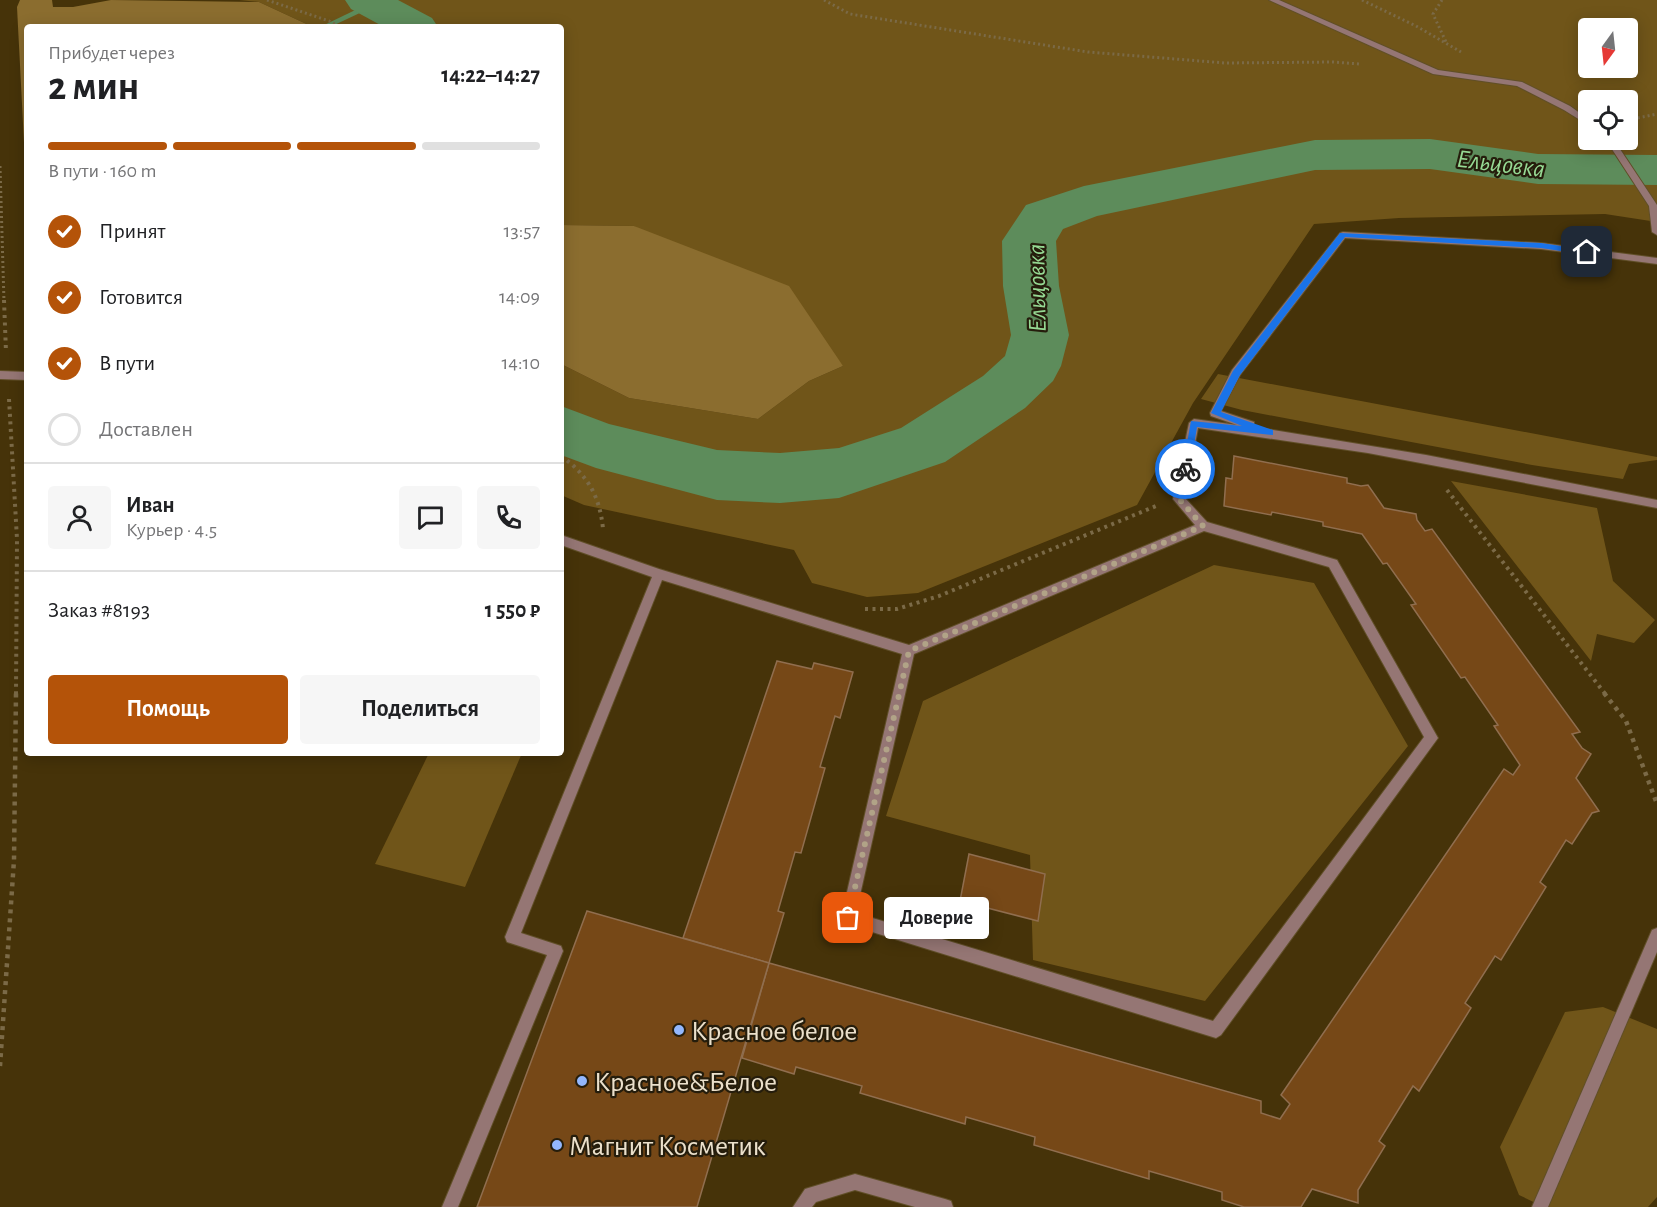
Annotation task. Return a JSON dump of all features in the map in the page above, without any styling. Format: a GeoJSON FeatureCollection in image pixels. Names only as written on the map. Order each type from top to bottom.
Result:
{"type":"FeatureCollection","features":[{"type":"Feature","properties":{"kind":"lane"},"geometry":{"type":"LineString","coordinates":[[1273,0],[1436,72],[1519,84],[1578,116]]}},
{"type":"Feature","properties":{"kind":"lane"},"geometry":{"type":"LineString","coordinates":[[1617,150],[1653,206],[1657,232]]}},
{"type":"Feature","properties":{"kind":"lane"},"geometry":{"type":"LineString","coordinates":[[1270,432],[1215,413],[1236,373],[1343,235],[1541,246],[1657,261]]}},
{"type":"Feature","properties":{"kind":"lane"},"geometry":{"type":"LineString","coordinates":[[0,375],[24,376]]}},
{"type":"Feature","properties":{"kind":"lane"},"geometry":{"type":"LineString","coordinates":[[909,651],[848,918],[1216,1030],[1431,738],[1333,563],[1203,526],[1179,499],[1194,423],[1270,432],[1423,458],[1657,504]]}},
{"type":"Feature","properties":{"kind":"lane"},"geometry":{"type":"LineString","coordinates":[[564,541],[659,574],[909,651],[1203,526]]}},
{"type":"Feature","properties":{"kind":"lane"},"geometry":{"type":"LineString","coordinates":[[450,1207],[556,951],[512,937],[659,574]]}},
{"type":"Feature","properties":{"kind":"lane"},"geometry":{"type":"LineString","coordinates":[[1540,1207],[1657,935]]}},
{"type":"Feature","properties":{"kind":"lane"},"geometry":{"type":"LineString","coordinates":[[801,1207],[811,1195],[855,1182],[945,1207]]}},
{"type":"Feature","properties":{"kind":"path"},"geometry":{"type":"LineString","coordinates":[[267,0],[334,24]]}},
{"type":"Feature","properties":{"kind":"path"},"geometry":{"type":"LineString","coordinates":[[824,0],[850,14],[1088,52],[1225,63],[1333,62],[1367,65]]}},
{"type":"Feature","properties":{"kind":"path"},"geometry":{"type":"LineString","coordinates":[[1362,0],[1463,53]]}},
{"type":"Feature","properties":{"kind":"path"},"geometry":{"type":"LineString","coordinates":[[1442,0],[1433,14],[1446,43]]}},
{"type":"Feature","properties":{"kind":"path"},"geometry":{"type":"LineString","coordinates":[[1638,118],[1657,114]]}},
{"type":"Feature","properties":{"kind":"path"},"geometry":{"type":"LineString","coordinates":[[0,166],[3,326],[6,359]]}},
{"type":"Feature","properties":{"kind":"path"},"geometry":{"type":"LineString","coordinates":[[0,1066],[14,848],[17,539],[9,389]]}},
{"type":"Feature","properties":{"kind":"path"},"geometry":{"type":"LineString","coordinates":[[564,458],[574,464],[598,495],[603,529]]}},
{"type":"Feature","properties":{"kind":"path"},"geometry":{"type":"LineString","coordinates":[[1423,458],[1626,721],[1657,804]]}},
{"type":"Feature","properties":{"kind":"path"},"geometry":{"type":"LineString","coordinates":[[864,609],[897,609],[939,596],[1151,508],[1179,499]]}},
{"type":"Feature","properties":{"kind":"path"},"geometry":{"type":"LineString","coordinates":[[592,526],[610,531]]}},
{"type":"Feature","properties":{"kind":"shaded area"},"geometry":{"type":"Polygon","coordinates":[[[20,0],[52,0],[53,7],[73,7],[111,0],[259,2],[307,24],[24,24],[24,143],[17,7],[20,0]]]}},
{"type":"Feature","properties":{"kind":"shaded area"},"geometry":{"type":"Polygon","coordinates":[[[239,0],[1657,0],[1657,222],[1605,214],[1399,218],[1314,224],[1193,403],[1137,505],[918,593],[867,597],[812,583],[794,550],[584,505],[564,496],[564,366],[629,398],[758,419],[809,381],[843,366],[634,226],[564,225],[564,24],[307,24],[259,2],[239,0]]]}},
{"type":"Feature","properties":{"kind":"shaded area"},"geometry":{"type":"Polygon","coordinates":[[[564,225],[634,226],[789,286],[843,366],[809,381],[758,419],[629,398],[564,366],[564,225]]]}},
{"type":"Feature","properties":{"kind":"shaded area"},"geometry":{"type":"Polygon","coordinates":[[[1218,374],[1657,457],[1657,460],[1629,464],[1623,479],[1532,465],[1242,410],[1201,399],[1218,374]]]}},
{"type":"Feature","properties":{"kind":"shaded area"},"geometry":{"type":"Polygon","coordinates":[[[1451,481],[1597,508],[1613,581],[1655,620],[1634,643],[1597,634],[1591,661],[1451,481]]]}},
{"type":"Feature","properties":{"kind":"shaded area"},"geometry":{"type":"Polygon","coordinates":[[[1214,565],[1314,583],[1408,746],[1205,1001],[1033,960],[1030,855],[886,816],[923,701],[1214,565]]]}},
{"type":"Feature","properties":{"kind":"shaded area"},"geometry":{"type":"Polygon","coordinates":[[[428,756],[521,756],[465,887],[375,864],[428,756]]]}},
{"type":"Feature","properties":{"kind":"shaded area"},"geometry":{"type":"Polygon","coordinates":[[[1603,1007],[1657,1029],[1657,1197],[1648,1207],[1544,1207],[1519,1195],[1500,1147],[1565,1012],[1603,1007]]]}},
{"type":"Feature","properties":{"kind":"building"},"geometry":{"type":"Polygon","coordinates":[[[1234,456],[1347,478],[1347,483],[1368,485],[1384,508],[1416,514],[1417,520],[1425,531],[1432,529],[1580,732],[1572,734],[1582,748],[1591,754],[1576,778],[1599,811],[1592,813],[1572,844],[1566,840],[1540,882],[1546,887],[1501,960],[1495,956],[1465,1003],[1471,1008],[1419,1091],[1413,1086],[1379,1141],[1385,1146],[1358,1190],[1358,1203],[1312,1189],[1301,1207],[1244,1207],[1222,1200],[1222,1192],[1149,1171],[1149,1179],[1034,1145],[1035,1137],[966,1117],[965,1124],[860,1093],[862,1086],[796,1067],[794,1074],[742,1058],[769,963],[1261,1101],[1261,1113],[1280,1119],[1290,1104],[1281,1095],[1504,769],[1513,775],[1520,765],[1494,726],[1498,725],[1465,677],[1461,678],[1411,605],[1416,604],[1387,563],[1383,564],[1362,534],[1323,526],[1323,522],[1224,506],[1226,478],[1232,479],[1234,456]]]}},
{"type":"Feature","properties":{"kind":"building"},"geometry":{"type":"Polygon","coordinates":[[[777,661],[812,669],[814,663],[853,672],[840,718],[835,716],[820,767],[825,768],[801,853],[795,852],[778,911],[784,913],[769,963],[683,938],[777,661]]]}},
{"type":"Feature","properties":{"kind":"building"},"geometry":{"type":"Polygon","coordinates":[[[969,854],[1045,874],[1038,921],[960,901],[969,854]]]}},
{"type":"Feature","properties":{"kind":"building"},"geometry":{"type":"Polygon","coordinates":[[[587,911],[769,963],[697,1207],[477,1207],[587,911]]]}},
{"type":"Feature","properties":{"kind":"waterway","name":"Ельцовка"},"geometry":{"type":"LineString","coordinates":[[366,0],[410,24]]}},
{"type":"Feature","properties":{"kind":"waterway"},"geometry":{"type":"LineString","coordinates":[[331,24],[375,4]]}},
{"type":"Feature","properties":{"kind":"waterway","name":"Ельцовка"},"geometry":{"type":"LineString","coordinates":[[564,430],[596,444],[717,475],[780,478],[839,473],[923,445],[1004,392],[1032,366],[1040,335],[1031,286],[1029,241],[1044,217],[1084,202],[1315,155],[1430,154],[1538,169],[1657,170]]}},
{"type":"Feature","properties":{"kind":"way so far"},"geometry":{"type":"LineString","coordinates":[[848,918],[909,651],[1203,526],[1179,499],[1185,469]]}},
{"type":"Feature","properties":{"kind":"place","name":"Доверие"},"geometry":{"type":"Point","coordinates":[848,918]}},
{"type":"Feature","properties":{"kind":"place","name":"Красное белое"},"geometry":{"type":"Point","coordinates":[679,1030]}},
{"type":"Feature","properties":{"kind":"place","name":"Красное&Белое"},"geometry":{"type":"Point","coordinates":[582,1081]}},
{"type":"Feature","properties":{"kind":"place","name":"Магнит Косметик"},"geometry":{"type":"Point","coordinates":[557,1145]}},
{"type":"Feature","properties":{"kind":"route"},"geometry":{"type":"LineString","coordinates":[[1185,469],[1194,423],[1270,432],[1215,413],[1236,373],[1343,235],[1541,246],[1587,252]]}}]}
